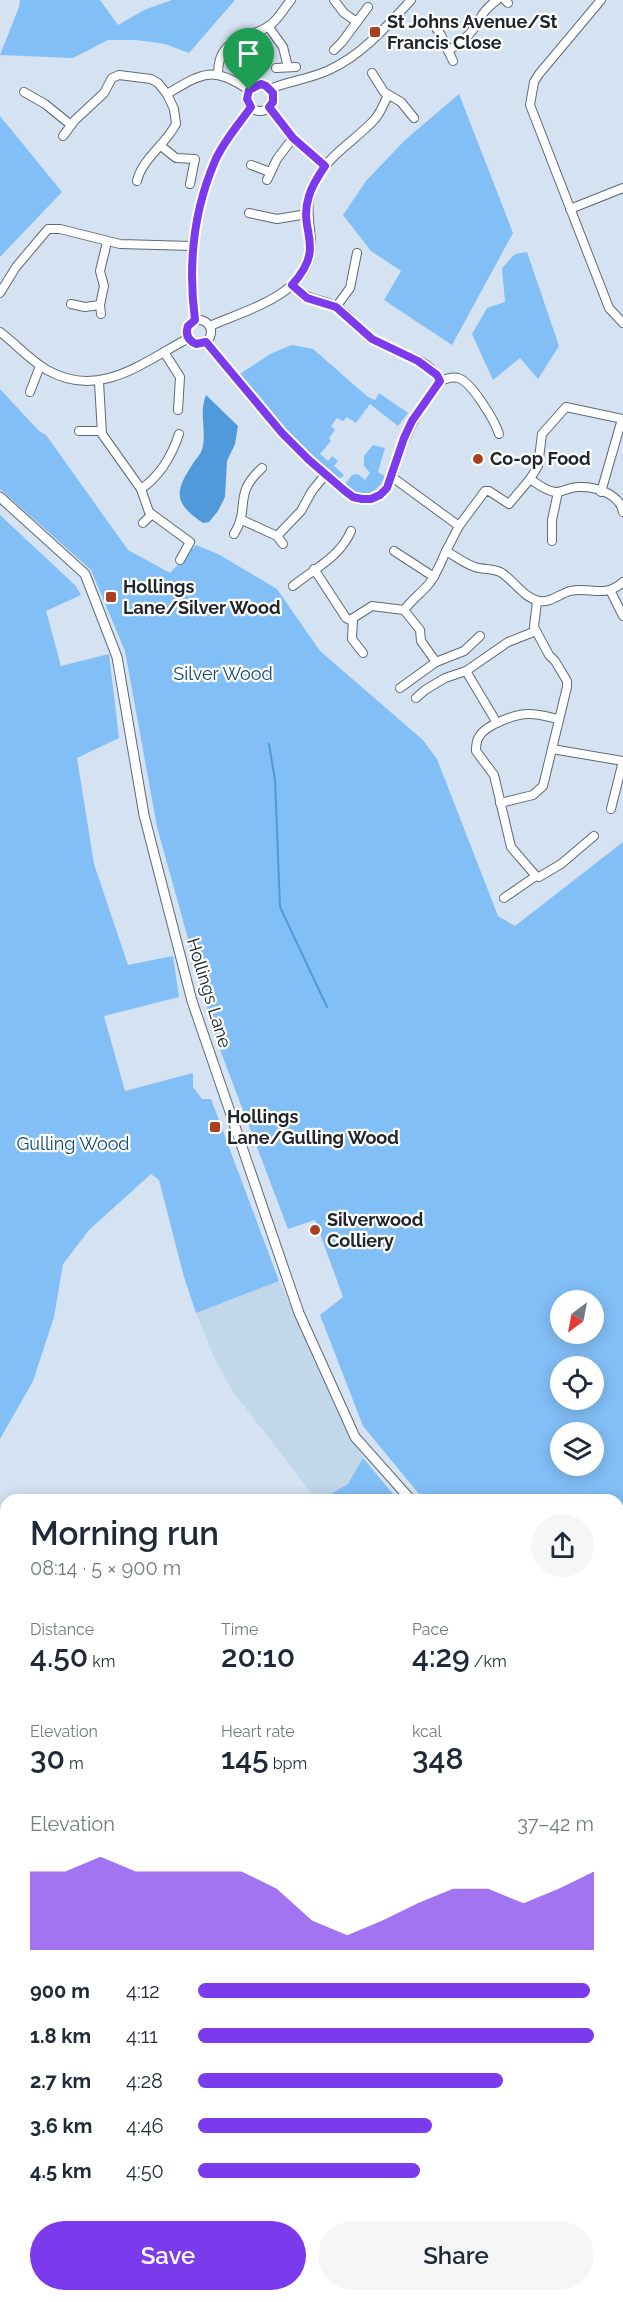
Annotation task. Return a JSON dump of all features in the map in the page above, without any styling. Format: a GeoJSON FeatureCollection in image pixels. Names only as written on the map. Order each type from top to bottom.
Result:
{"type":"FeatureCollection","features":[{"type":"Feature","properties":{"kind":"street"},"geometry":{"type":"LineString","coordinates":[[218,74],[218,63],[226,48],[240,38],[268,26],[291,0]]}},
{"type":"Feature","properties":{"kind":"street"},"geometry":{"type":"LineString","coordinates":[[334,0],[344,13],[357,22]]}},
{"type":"Feature","properties":{"kind":"street"},"geometry":{"type":"LineString","coordinates":[[270,89],[329,70],[355,55],[381,32],[411,0]]}},
{"type":"Feature","properties":{"kind":"street"},"geometry":{"type":"LineString","coordinates":[[448,51],[472,31],[484,10],[496,0]]}},
{"type":"Feature","properties":{"kind":"street"},"geometry":{"type":"LineString","coordinates":[[601,0],[539,74],[531,94],[530,105],[609,308],[623,322]]}},
{"type":"Feature","properties":{"kind":"street"},"geometry":{"type":"LineString","coordinates":[[334,50],[368,7]]}},
{"type":"Feature","properties":{"kind":"street"},"geometry":{"type":"LineString","coordinates":[[431,21],[453,61]]}},
{"type":"Feature","properties":{"kind":"street"},"geometry":{"type":"LineString","coordinates":[[268,26],[283,47],[292,67],[276,68]]}},
{"type":"Feature","properties":{"kind":"street"},"geometry":{"type":"LineString","coordinates":[[372,73],[387,95],[401,102],[414,118]]}},
{"type":"Feature","properties":{"kind":"street"},"geometry":{"type":"LineString","coordinates":[[166,94],[189,81],[218,74],[227,76],[249,90]]}},
{"type":"Feature","properties":{"kind":"street"},"geometry":{"type":"LineString","coordinates":[[63,136],[71,125],[98,100],[112,78],[119,75],[151,79],[158,83],[174,109],[176,124],[161,146],[142,166],[137,181]]}},
{"type":"Feature","properties":{"kind":"street"},"geometry":{"type":"LineString","coordinates":[[261,84],[270,89],[274,97],[269,107],[259,111],[251,107],[247,99],[249,90],[261,84]]}},
{"type":"Feature","properties":{"kind":"street"},"geometry":{"type":"LineString","coordinates":[[24,92],[45,104],[71,125]]}},
{"type":"Feature","properties":{"kind":"street"},"geometry":{"type":"LineString","coordinates":[[210,326],[273,298],[292,285],[304,270],[311,251],[307,214],[308,196],[325,166],[376,118],[387,95]]}},
{"type":"Feature","properties":{"kind":"street"},"geometry":{"type":"LineString","coordinates":[[195,320],[191,283],[192,246],[201,200],[215,159],[251,107]]}},
{"type":"Feature","properties":{"kind":"street"},"geometry":{"type":"LineString","coordinates":[[269,107],[293,138],[325,166]]}},
{"type":"Feature","properties":{"kind":"street"},"geometry":{"type":"LineString","coordinates":[[267,180],[270,171],[293,138]]}},
{"type":"Feature","properties":{"kind":"street"},"geometry":{"type":"LineString","coordinates":[[161,146],[176,158],[195,159],[190,184]]}},
{"type":"Feature","properties":{"kind":"street"},"geometry":{"type":"LineString","coordinates":[[251,165],[270,171]]}},
{"type":"Feature","properties":{"kind":"street"},"geometry":{"type":"LineString","coordinates":[[570,209],[623,188]]}},
{"type":"Feature","properties":{"kind":"street"},"geometry":{"type":"LineString","coordinates":[[249,213],[282,219],[307,214]]}},
{"type":"Feature","properties":{"kind":"street"},"geometry":{"type":"LineString","coordinates":[[0,293],[16,267],[48,229],[60,229],[127,245],[192,246]]}},
{"type":"Feature","properties":{"kind":"street"},"geometry":{"type":"LineString","coordinates":[[71,304],[100,310],[104,290],[100,271],[107,242]]}},
{"type":"Feature","properties":{"kind":"street"},"geometry":{"type":"LineString","coordinates":[[336,307],[350,288],[357,253]]}},
{"type":"Feature","properties":{"kind":"street"},"geometry":{"type":"LineString","coordinates":[[292,285],[307,298],[336,307],[372,339],[418,361],[437,375],[440,381]]}},
{"type":"Feature","properties":{"kind":"street"},"geometry":{"type":"LineString","coordinates":[[195,320],[204,320],[210,326],[212,335],[206,342],[196,344],[189,338],[187,328],[195,320]]}},
{"type":"Feature","properties":{"kind":"street"},"geometry":{"type":"LineString","coordinates":[[0,332],[40,366],[74,381],[99,382],[124,373],[189,338]]}},
{"type":"Feature","properties":{"kind":"street"},"geometry":{"type":"LineString","coordinates":[[206,342],[279,430],[325,475],[353,497],[371,499],[380,495],[387,488],[412,421],[440,381],[453,377],[465,381],[496,425],[499,434]]}},
{"type":"Feature","properties":{"kind":"street"},"geometry":{"type":"LineString","coordinates":[[164,352],[180,377],[178,410]]}},
{"type":"Feature","properties":{"kind":"street"},"geometry":{"type":"LineString","coordinates":[[30,392],[40,366]]}},
{"type":"Feature","properties":{"kind":"street"},"geometry":{"type":"LineString","coordinates":[[99,382],[101,431],[141,489],[143,500],[152,514],[190,543],[180,560]]}},
{"type":"Feature","properties":{"kind":"street"},"geometry":{"type":"LineString","coordinates":[[404,610],[434,577],[459,526],[485,491],[489,491],[509,504],[530,479],[538,466],[542,434],[566,407],[622,419],[601,492]]}},
{"type":"Feature","properties":{"kind":"street"},"geometry":{"type":"LineString","coordinates":[[79,431],[101,431]]}},
{"type":"Feature","properties":{"kind":"street"},"geometry":{"type":"LineString","coordinates":[[141,489],[152,482],[168,460],[179,434]]}},
{"type":"Feature","properties":{"kind":"street"},"geometry":{"type":"LineString","coordinates":[[234,534],[242,520],[245,487],[262,468]]}},
{"type":"Feature","properties":{"kind":"street"},"geometry":{"type":"LineString","coordinates":[[277,536],[301,511],[312,491],[325,475]]}},
{"type":"Feature","properties":{"kind":"street"},"geometry":{"type":"LineString","coordinates":[[392,477],[459,526]]}},
{"type":"Feature","properties":{"kind":"street"},"geometry":{"type":"LineString","coordinates":[[530,479],[545,489],[558,492],[579,486],[615,496],[620,501],[623,512]]}},
{"type":"Feature","properties":{"kind":"street"},"geometry":{"type":"LineString","coordinates":[[552,541],[552,520],[558,492]]}},
{"type":"Feature","properties":{"kind":"street","name":"Hollings Lane"},"geometry":{"type":"LineString","coordinates":[[0,497],[85,574],[117,657],[144,815],[192,1000],[299,1313],[355,1437],[406,1494]]}},
{"type":"Feature","properties":{"kind":"street"},"geometry":{"type":"LineString","coordinates":[[143,523],[152,514]]}},
{"type":"Feature","properties":{"kind":"street"},"geometry":{"type":"LineString","coordinates":[[242,520],[277,536],[283,544]]}},
{"type":"Feature","properties":{"kind":"street"},"geometry":{"type":"LineString","coordinates":[[292,586],[333,556],[347,540],[351,531]]}},
{"type":"Feature","properties":{"kind":"street"},"geometry":{"type":"LineString","coordinates":[[394,551],[434,577]]}},
{"type":"Feature","properties":{"kind":"street"},"geometry":{"type":"LineString","coordinates":[[446,551],[474,567],[502,573],[530,597],[537,600],[553,599],[560,594],[572,591],[610,590],[623,582]]}},
{"type":"Feature","properties":{"kind":"street"},"geometry":{"type":"LineString","coordinates":[[314,569],[346,618],[353,619],[372,606],[404,610],[420,630],[421,641],[436,662]]}},
{"type":"Feature","properties":{"kind":"street"},"geometry":{"type":"LineString","coordinates":[[610,590],[623,616]]}},
{"type":"Feature","properties":{"kind":"street"},"geometry":{"type":"LineString","coordinates":[[500,803],[533,795],[543,786],[567,681],[549,655],[533,624],[537,600]]}},
{"type":"Feature","properties":{"kind":"street"},"geometry":{"type":"LineString","coordinates":[[353,619],[352,639],[363,653]]}},
{"type":"Feature","properties":{"kind":"street"},"geometry":{"type":"LineString","coordinates":[[416,698],[445,678],[466,671],[508,642],[536,631]]}},
{"type":"Feature","properties":{"kind":"street"},"geometry":{"type":"LineString","coordinates":[[400,688],[436,662],[464,651],[480,636]]}},
{"type":"Feature","properties":{"kind":"street"},"geometry":{"type":"LineString","coordinates":[[466,671],[497,723]]}},
{"type":"Feature","properties":{"kind":"street"},"geometry":{"type":"LineString","coordinates":[[536,876],[511,847],[494,775],[476,751],[479,737],[497,723],[531,714],[558,719]]}},
{"type":"Feature","properties":{"kind":"street"},"geometry":{"type":"LineString","coordinates":[[552,749],[623,761],[611,809]]}},
{"type":"Feature","properties":{"kind":"street"},"geometry":{"type":"LineString","coordinates":[[504,898],[536,876],[550,872],[594,836]]}},
{"type":"Feature","properties":{"kind":"shaded area"},"geometry":{"type":"Polygon","coordinates":[[[206,395],[238,426],[235,444],[227,461],[225,497],[209,522],[203,523],[186,509],[180,496],[180,489],[202,448],[203,408],[206,395]]]}},
{"type":"Feature","properties":{"kind":"shaded area"},"geometry":{"type":"Polygon","coordinates":[[[279,1281],[363,1458],[348,1484],[330,1494],[312,1494],[234,1393],[216,1362],[196,1313],[279,1281]]]}},
{"type":"Feature","properties":{"kind":"green space"},"geometry":{"type":"Polygon","coordinates":[[[20,0],[100,0],[118,25],[144,10],[172,0],[235,0],[189,53],[165,44],[136,40],[108,40],[73,58],[0,55],[20,0]]]}},
{"type":"Feature","properties":{"kind":"green space"},"geometry":{"type":"Polygon","coordinates":[[[459,94],[513,233],[452,345],[384,300],[401,271],[371,251],[343,215],[366,181],[405,140],[459,94]]]}},
{"type":"Feature","properties":{"kind":"green space"},"geometry":{"type":"Polygon","coordinates":[[[0,116],[62,192],[0,257],[0,116]]]}},
{"type":"Feature","properties":{"kind":"green space"},"geometry":{"type":"Polygon","coordinates":[[[527,252],[559,346],[538,379],[520,358],[493,380],[472,334],[487,308],[505,302],[502,268],[515,254],[527,252]]]}},
{"type":"Feature","properties":{"kind":"green space"},"geometry":{"type":"Polygon","coordinates":[[[292,345],[313,349],[368,397],[375,400],[379,393],[408,413],[398,426],[370,404],[356,423],[347,417],[343,421],[337,418],[331,426],[335,430],[329,438],[331,441],[320,454],[328,461],[332,456],[338,461],[334,466],[344,475],[335,483],[309,460],[235,377],[272,353],[292,345]]]}},
{"type":"Feature","properties":{"kind":"green space","name":"Silver Wood"},"geometry":{"type":"Polygon","coordinates":[[[0,389],[39,431],[46,435],[128,550],[170,573],[196,545],[218,554],[277,589],[320,651],[423,740],[437,759],[498,916],[515,926],[623,842],[623,1494],[419,1494],[363,1426],[320,1315],[343,1297],[315,1220],[288,1229],[216,1039],[157,827],[125,651],[91,570],[0,489],[0,389]]]}},
{"type":"Feature","properties":{"kind":"green space"},"geometry":{"type":"Polygon","coordinates":[[[373,445],[385,448],[378,472],[385,476],[373,491],[353,497],[343,487],[352,475],[358,474],[365,480],[370,473],[364,466],[364,456],[373,445]]]}},
{"type":"Feature","properties":{"kind":"green space","name":"Gulling Wood"},"geometry":{"type":"Polygon","coordinates":[[[0,515],[76,586],[81,595],[46,611],[61,666],[109,654],[119,738],[77,758],[94,864],[128,965],[173,956],[179,997],[104,1016],[125,1091],[193,1073],[193,1087],[202,1099],[211,1099],[279,1281],[196,1313],[184,1277],[159,1180],[151,1174],[89,1230],[63,1264],[54,1317],[33,1381],[0,1439],[0,515]]]}},
{"type":"Feature","properties":{"kind":"green space"},"geometry":{"type":"Polygon","coordinates":[[[363,1458],[393,1494],[330,1494],[348,1484],[363,1458]]]}},
{"type":"Feature","properties":{"kind":"waterway"},"geometry":{"type":"LineString","coordinates":[[269,744],[275,780],[280,907],[327,1007]]}},
{"type":"Feature","properties":{"kind":"place","name":"St Johns Avenue/St Francis Close"},"geometry":{"type":"Point","coordinates":[375,32]}},
{"type":"Feature","properties":{"kind":"place","name":"Co-op Food"},"geometry":{"type":"Point","coordinates":[478,459]}},
{"type":"Feature","properties":{"kind":"place","name":"Hollings Lane/Silver Wood"},"geometry":{"type":"Point","coordinates":[111,597]}},
{"type":"Feature","properties":{"kind":"place","name":"Hollings Lane/Gulling Wood"},"geometry":{"type":"Point","coordinates":[215,1127]}},
{"type":"Feature","properties":{"kind":"place","name":"Silverwood Colliery"},"geometry":{"type":"Point","coordinates":[315,1230]}},
{"type":"Feature","properties":{"kind":"route"},"geometry":{"type":"LineString","coordinates":[[261,84],[270,89],[274,97],[269,107],[293,138],[325,166],[308,196],[307,214],[311,251],[308,263],[292,285],[307,298],[336,307],[372,339],[381,345],[409,355],[428,367],[440,381],[412,421],[398,453],[387,488],[380,495],[371,499],[353,497],[325,475],[279,430],[206,342],[196,344],[189,339],[187,334],[188,326],[195,320],[191,283],[192,246],[201,200],[215,159],[251,107],[247,99],[249,90],[261,84]]}}]}
